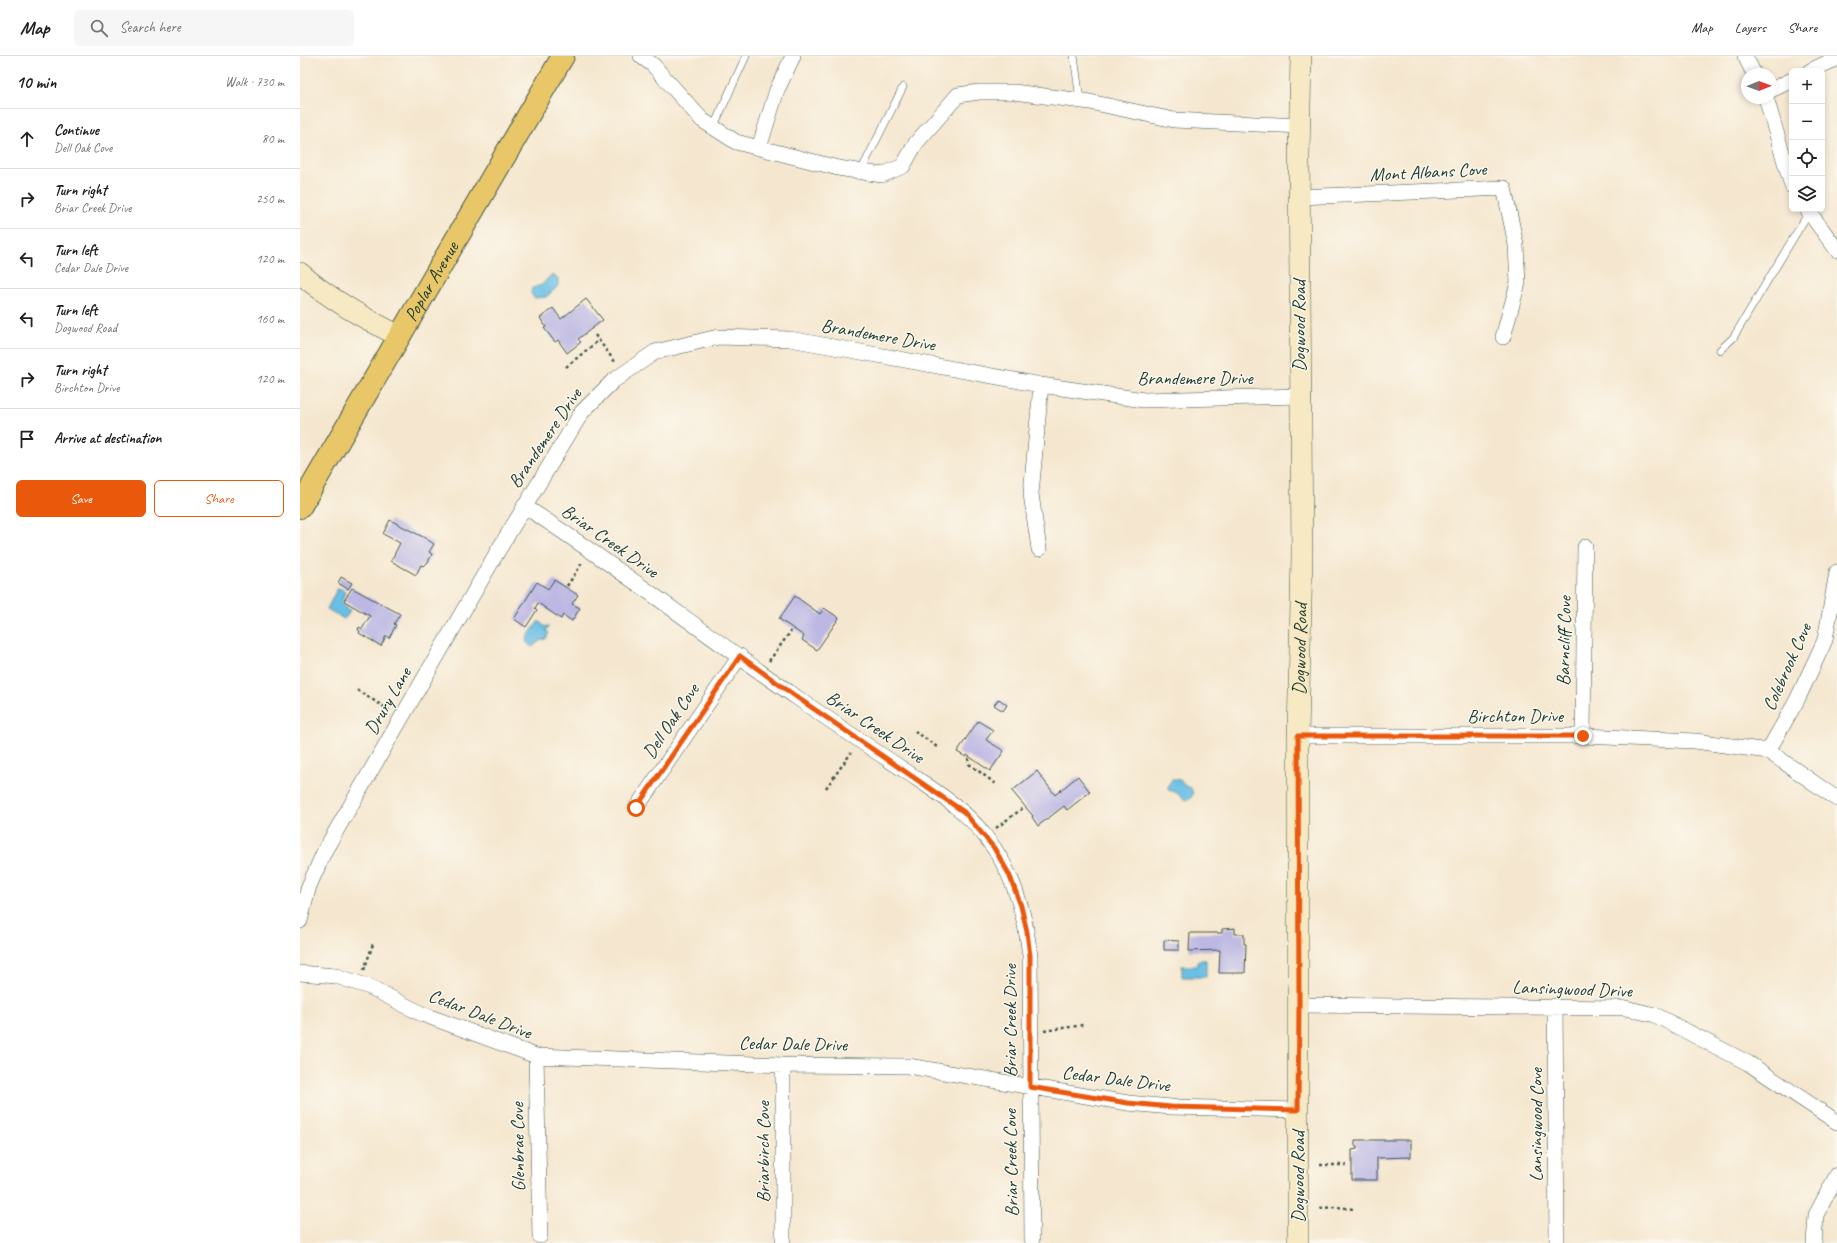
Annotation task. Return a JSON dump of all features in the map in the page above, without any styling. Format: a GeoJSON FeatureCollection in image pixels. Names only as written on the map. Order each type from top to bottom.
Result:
{"type":"FeatureCollection","features":[{"type":"Feature","properties":{"kind":"main road","name":"Poplar Avenue"},"geometry":{"type":"LineString","coordinates":[[300,507],[563,56]]}},
{"type":"Feature","properties":{"kind":"street"},"geometry":{"type":"LineString","coordinates":[[641,56],[653,65],[702,120],[736,142],[838,168],[882,175],[903,166],[916,143],[958,95],[979,92],[1014,92],[1080,100],[1174,120],[1300,126]]}},
{"type":"Feature","properties":{"kind":"street"},"geometry":{"type":"LineString","coordinates":[[759,148],[777,90],[793,56]]}},
{"type":"Feature","properties":{"kind":"street","name":"Dogwood Road"},"geometry":{"type":"LineString","coordinates":[[1298,1243],[1298,736],[1302,556],[1299,198],[1302,56]]}},
{"type":"Feature","properties":{"kind":"street"},"geometry":{"type":"LineString","coordinates":[[1745,56],[1751,68]]}},
{"type":"Feature","properties":{"kind":"street"},"geometry":{"type":"LineString","coordinates":[[1816,68],[1837,58]]}},
{"type":"Feature","properties":{"kind":"street"},"geometry":{"type":"LineString","coordinates":[[1777,87],[1789,81]]}},
{"type":"Feature","properties":{"kind":"street"},"geometry":{"type":"LineString","coordinates":[[1768,104],[1789,176]]}},
{"type":"Feature","properties":{"kind":"street","name":"Mont Albans Cove"},"geometry":{"type":"LineString","coordinates":[[1299,198],[1504,188],[1516,245],[1518,283],[1503,337]]}},
{"type":"Feature","properties":{"kind":"street"},"geometry":{"type":"LineString","coordinates":[[1809,212],[1837,250]]}},
{"type":"Feature","properties":{"kind":"street"},"geometry":{"type":"LineString","coordinates":[[300,273],[318,289],[361,316],[399,336]]}},
{"type":"Feature","properties":{"kind":"street","name":"Brandemere Drive"},"geometry":{"type":"LineString","coordinates":[[524,506],[582,412],[608,385],[656,352],[718,337],[790,339],[1041,385],[1144,400],[1300,396]]}},
{"type":"Feature","properties":{"kind":"street"},"geometry":{"type":"LineString","coordinates":[[1039,549],[1031,494],[1041,385]]}},
{"type":"Feature","properties":{"kind":"street","name":"Briar Creek Drive"},"geometry":{"type":"LineString","coordinates":[[524,506],[577,540],[798,698],[964,812],[994,848],[1009,874],[1021,906],[1027,932],[1030,956],[1030,1087]]}},
{"type":"Feature","properties":{"kind":"street","name":"Drury Lane"},"geometry":{"type":"LineString","coordinates":[[300,921],[310,886],[325,850],[524,506]]}},
{"type":"Feature","properties":{"kind":"street","name":"Barncliff Cove"},"geometry":{"type":"LineString","coordinates":[[1583,736],[1585,547]]}},
{"type":"Feature","properties":{"kind":"street","name":"Colebrook Cove"},"geometry":{"type":"LineString","coordinates":[[1768,751],[1797,700],[1825,640],[1837,572]]}},
{"type":"Feature","properties":{"kind":"street","name":"Dell Oak Cove"},"geometry":{"type":"LineString","coordinates":[[636,808],[740,656]]}},
{"type":"Feature","properties":{"kind":"street","name":"Birchton Drive"},"geometry":{"type":"LineString","coordinates":[[1298,736],[1583,736],[1695,741],[1768,751],[1837,799]]}},
{"type":"Feature","properties":{"kind":"street","name":"Cedar Dale Drive"},"geometry":{"type":"LineString","coordinates":[[300,973],[336,976],[370,987],[422,1014],[536,1056],[783,1064],[908,1066],[1128,1103],[1164,1106],[1298,1110]]}},
{"type":"Feature","properties":{"kind":"street","name":"Lansingwood Drive"},"geometry":{"type":"LineString","coordinates":[[1299,1005],[1555,1006],[1625,1008],[1655,1015],[1748,1063],[1837,1122]]}},
{"type":"Feature","properties":{"kind":"street","name":"Lansingwood Cove"},"geometry":{"type":"LineString","coordinates":[[1555,1006],[1556,1243]]}},
{"type":"Feature","properties":{"kind":"street","name":"Glenbrae Cove"},"geometry":{"type":"LineString","coordinates":[[536,1056],[540,1236]]}},
{"type":"Feature","properties":{"kind":"street","name":"Briarbirch Cove"},"geometry":{"type":"LineString","coordinates":[[783,1064],[783,1239]]}},
{"type":"Feature","properties":{"kind":"street","name":"Briar Creek Cove"},"geometry":{"type":"LineString","coordinates":[[1030,1087],[1032,1239]]}},
{"type":"Feature","properties":{"kind":"street"},"geometry":{"type":"LineString","coordinates":[[1814,1243],[1816,1215],[1837,1175]]}},
{"type":"Feature","properties":{"kind":"lane"},"geometry":{"type":"LineString","coordinates":[[713,128],[746,56]]}},
{"type":"Feature","properties":{"kind":"lane"},"geometry":{"type":"LineString","coordinates":[[1074,56],[1080,100]]}},
{"type":"Feature","properties":{"kind":"lane"},"geometry":{"type":"LineString","coordinates":[[861,171],[903,87]]}},
{"type":"Feature","properties":{"kind":"lane"},"geometry":{"type":"LineString","coordinates":[[1720,350],[1733,338],[1807,212]]}},
{"type":"Feature","properties":{"kind":"path"},"geometry":{"type":"LineString","coordinates":[[595,335],[618,366]]}},
{"type":"Feature","properties":{"kind":"path"},"geometry":{"type":"LineString","coordinates":[[566,367],[599,340]]}},
{"type":"Feature","properties":{"kind":"path"},"geometry":{"type":"LineString","coordinates":[[567,586],[585,560]]}},
{"type":"Feature","properties":{"kind":"path"},"geometry":{"type":"LineString","coordinates":[[768,662],[791,631]]}},
{"type":"Feature","properties":{"kind":"path"},"geometry":{"type":"LineString","coordinates":[[357,690],[392,712]]}},
{"type":"Feature","properties":{"kind":"path"},"geometry":{"type":"LineString","coordinates":[[915,731],[937,747]]}},
{"type":"Feature","properties":{"kind":"path"},"geometry":{"type":"LineString","coordinates":[[826,788],[854,749]]}},
{"type":"Feature","properties":{"kind":"path"},"geometry":{"type":"LineString","coordinates":[[968,758],[969,764],[996,784]]}},
{"type":"Feature","properties":{"kind":"path"},"geometry":{"type":"LineString","coordinates":[[993,830],[1023,808]]}},
{"type":"Feature","properties":{"kind":"path"},"geometry":{"type":"LineString","coordinates":[[363,972],[373,944]]}},
{"type":"Feature","properties":{"kind":"path"},"geometry":{"type":"LineString","coordinates":[[1041,1031],[1083,1025]]}},
{"type":"Feature","properties":{"kind":"path"},"geometry":{"type":"LineString","coordinates":[[1320,1165],[1347,1164]]}},
{"type":"Feature","properties":{"kind":"path"},"geometry":{"type":"LineString","coordinates":[[1320,1208],[1337,1207],[1353,1209]]}},
{"type":"Feature","properties":{"kind":"water"},"geometry":{"type":"Polygon","coordinates":[[[551,275],[558,278],[558,286],[546,297],[534,298],[531,293],[532,288],[542,285],[551,275]]]}},
{"type":"Feature","properties":{"kind":"water"},"geometry":{"type":"Polygon","coordinates":[[[340,588],[345,592],[341,604],[350,610],[344,619],[327,609],[337,589],[340,588]]]}},
{"type":"Feature","properties":{"kind":"water"},"geometry":{"type":"Polygon","coordinates":[[[539,621],[544,626],[549,627],[546,631],[549,633],[546,639],[541,640],[532,647],[527,643],[528,636],[539,621]]]}},
{"type":"Feature","properties":{"kind":"water"},"geometry":{"type":"Polygon","coordinates":[[[1172,779],[1180,780],[1185,786],[1191,788],[1193,794],[1190,799],[1185,800],[1177,793],[1168,790],[1172,779]]]}},
{"type":"Feature","properties":{"kind":"water"},"geometry":{"type":"Polygon","coordinates":[[[1198,960],[1206,960],[1206,977],[1182,977],[1182,966],[1198,966],[1198,960]]]}},
{"type":"Feature","properties":{"kind":"building"},"geometry":{"type":"Polygon","coordinates":[[[586,299],[603,320],[578,339],[581,342],[567,353],[558,340],[555,342],[544,328],[546,327],[540,318],[553,308],[561,319],[586,299]]]}},
{"type":"Feature","properties":{"kind":"building"},"geometry":{"type":"Polygon","coordinates":[[[390,520],[434,544],[429,552],[432,554],[428,562],[424,566],[421,565],[416,575],[391,561],[400,543],[383,534],[390,520]]]}},
{"type":"Feature","properties":{"kind":"building"},"geometry":{"type":"Polygon","coordinates":[[[341,577],[352,583],[348,589],[338,583],[341,577]]]}},
{"type":"Feature","properties":{"kind":"building"},"geometry":{"type":"Polygon","coordinates":[[[554,580],[578,595],[572,604],[580,608],[572,621],[563,615],[561,619],[538,603],[535,608],[537,610],[526,627],[514,619],[537,582],[548,589],[554,580]]]}},
{"type":"Feature","properties":{"kind":"building"},"geometry":{"type":"Polygon","coordinates":[[[352,588],[400,614],[394,624],[396,625],[389,638],[386,636],[381,646],[359,633],[359,627],[362,629],[370,616],[344,601],[352,588]]]}},
{"type":"Feature","properties":{"kind":"building"},"geometry":{"type":"Polygon","coordinates":[[[795,596],[820,614],[824,608],[839,618],[817,650],[802,640],[804,636],[779,619],[795,596]]]}},
{"type":"Feature","properties":{"kind":"building"},"geometry":{"type":"Polygon","coordinates":[[[999,699],[1007,705],[1003,711],[994,705],[999,699]]]}},
{"type":"Feature","properties":{"kind":"building"},"geometry":{"type":"Polygon","coordinates":[[[978,721],[993,730],[986,740],[1004,751],[990,771],[967,755],[966,757],[957,752],[978,721]]]}},
{"type":"Feature","properties":{"kind":"building"},"geometry":{"type":"Polygon","coordinates":[[[1037,771],[1055,795],[1078,776],[1090,792],[1067,810],[1064,806],[1038,826],[1032,817],[1033,816],[1012,791],[1037,771]]]}},
{"type":"Feature","properties":{"kind":"building"},"geometry":{"type":"Polygon","coordinates":[[[1235,928],[1235,934],[1244,934],[1244,944],[1246,944],[1245,973],[1219,973],[1220,950],[1189,951],[1190,933],[1222,933],[1222,929],[1235,928]]]}},
{"type":"Feature","properties":{"kind":"building"},"geometry":{"type":"Polygon","coordinates":[[[1164,940],[1179,941],[1179,950],[1164,950],[1164,940]]]}},
{"type":"Feature","properties":{"kind":"building"},"geometry":{"type":"Polygon","coordinates":[[[1355,1140],[1411,1140],[1411,1157],[1377,1158],[1377,1180],[1352,1180],[1352,1150],[1357,1149],[1357,1146],[1355,1146],[1355,1140]]]}},
{"type":"Feature","properties":{"kind":"route"},"geometry":{"type":"LineString","coordinates":[[636,808],[740,656],[798,698],[964,812],[994,848],[1009,874],[1021,906],[1027,932],[1030,956],[1030,1087],[1128,1103],[1171,1107],[1298,1110],[1298,736],[1583,736]]}}]}
